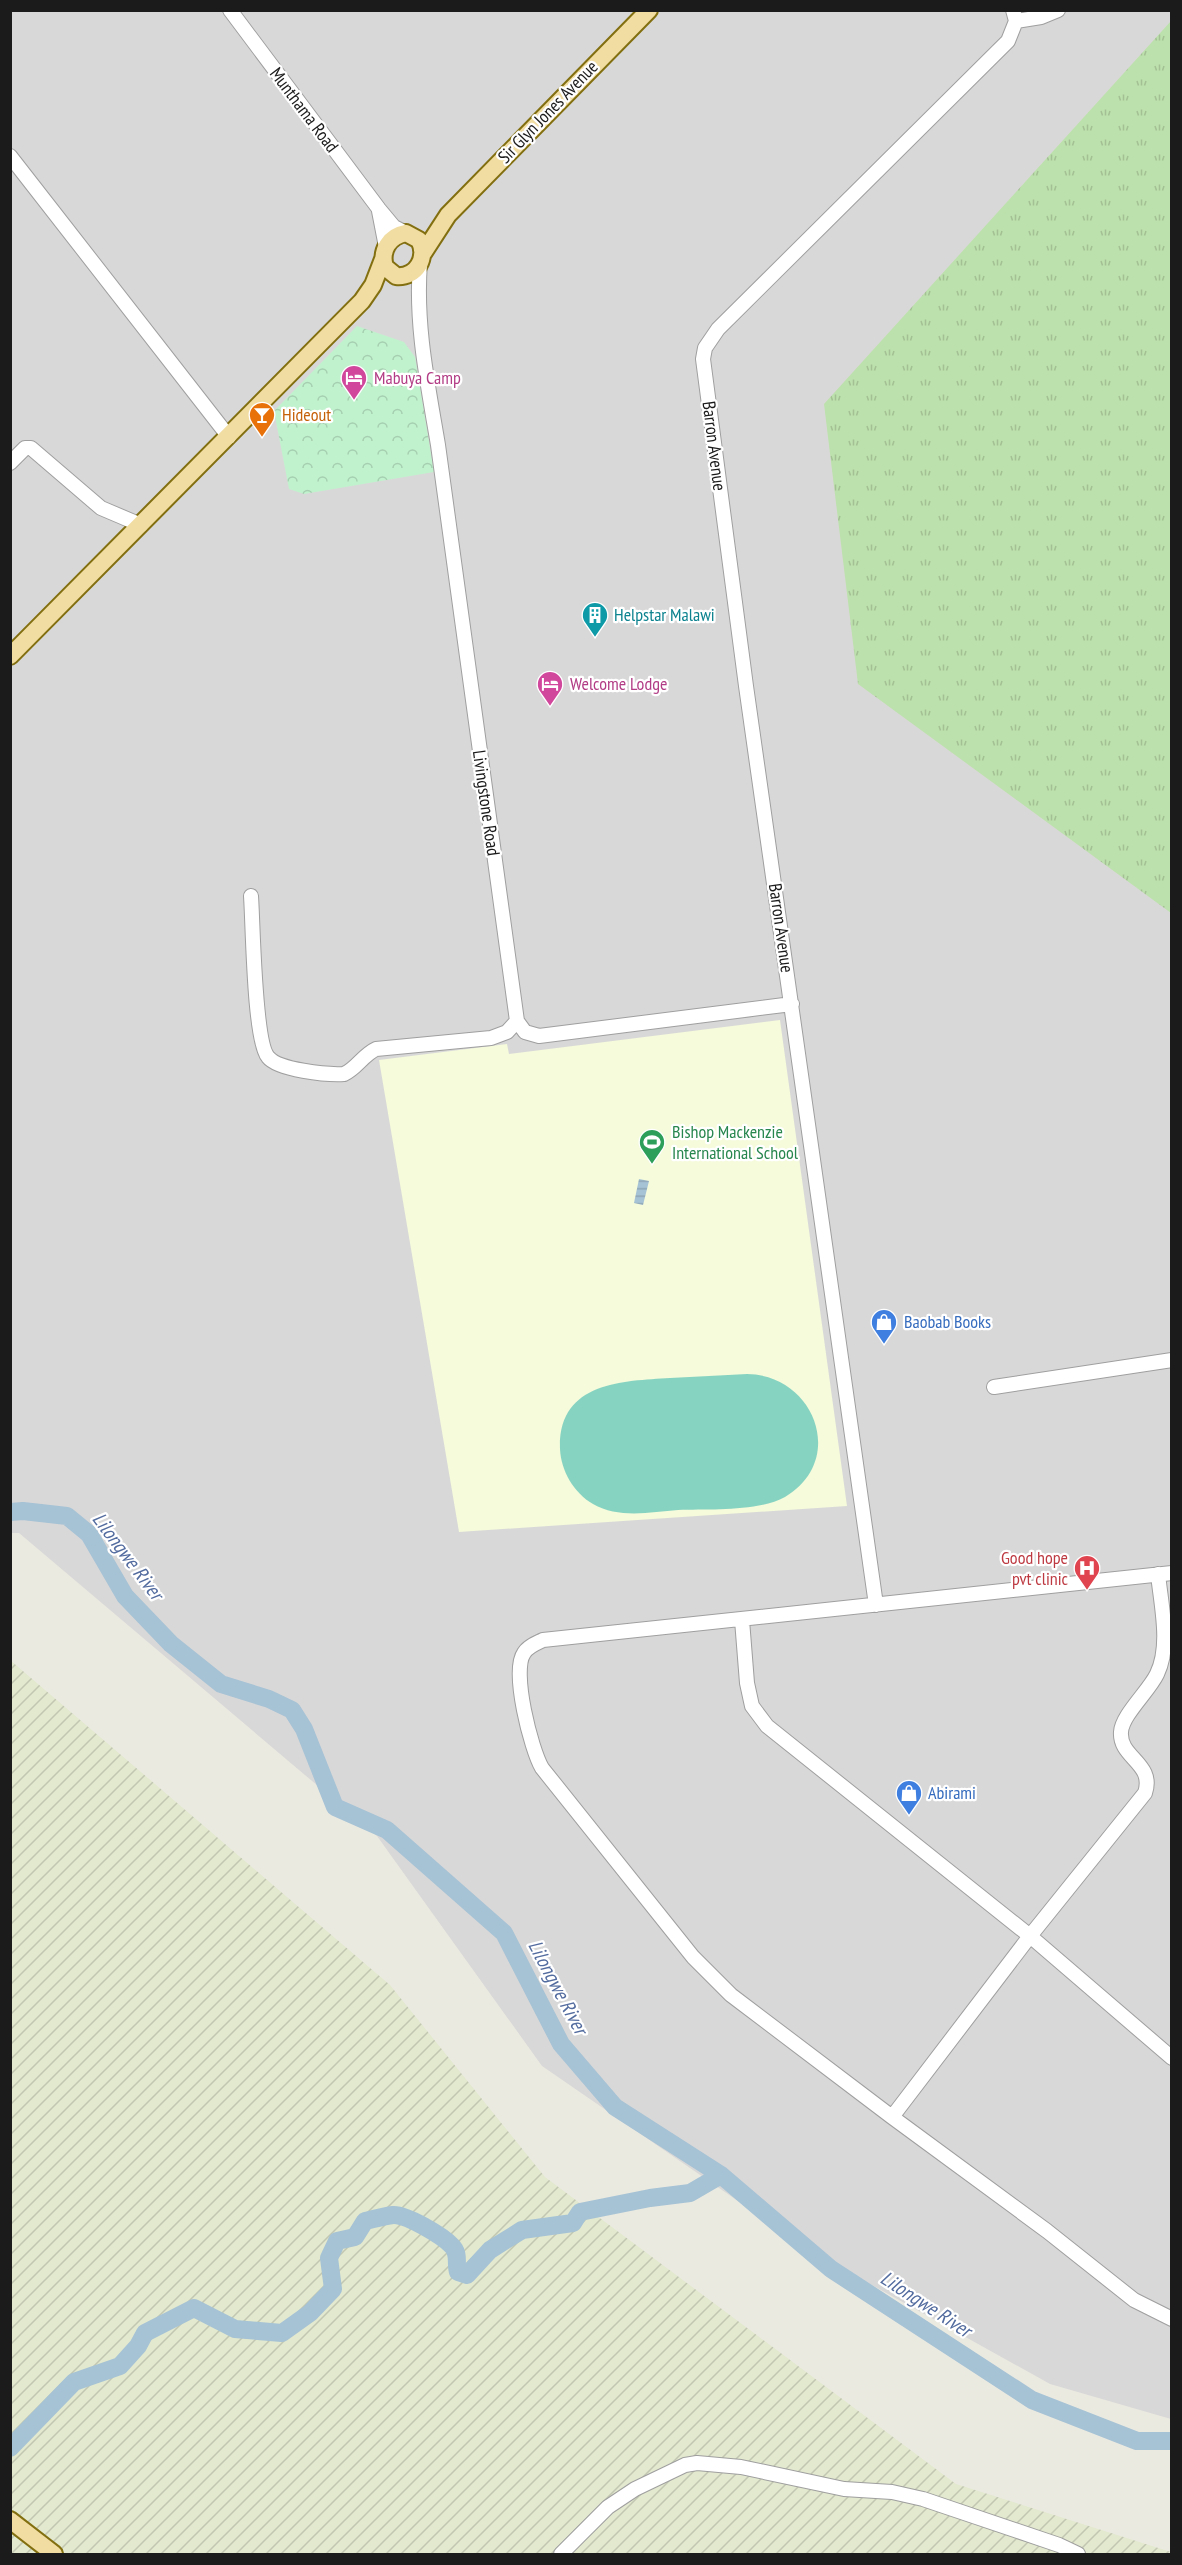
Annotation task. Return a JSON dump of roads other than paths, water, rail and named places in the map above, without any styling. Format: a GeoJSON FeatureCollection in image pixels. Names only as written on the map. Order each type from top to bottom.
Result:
{"type":"FeatureCollection","features":[{"type":"Feature","properties":{"kind":"main road","name":"Sir Glyn Jones Avenue"},"geometry":{"type":"LineString","coordinates":[[448,215],[649,10]]}},
{"type":"Feature","properties":{"kind":"main road"},"geometry":{"type":"LineString","coordinates":[[10,656],[362,301],[376,279],[385,253],[394,237],[430,225],[448,215]]}},
{"type":"Feature","properties":{"kind":"main road"},"geometry":{"type":"LineString","coordinates":[[362,301],[400,277],[411,273],[448,215]]}},
{"type":"Feature","properties":{"kind":"main road"},"geometry":{"type":"LineString","coordinates":[[406,233],[419,240],[421,259]]}},
{"type":"Feature","properties":{"kind":"main road"},"geometry":{"type":"LineString","coordinates":[[385,253],[390,273],[400,277]]}},
{"type":"Feature","properties":{"kind":"main road"},"geometry":{"type":"LineString","coordinates":[[10,2520],[54,2554]]}},
{"type":"Feature","properties":{"kind":"street","name":"Munthama Road"},"geometry":{"type":"LineString","coordinates":[[230,10],[379,209],[394,227],[406,233]]}},
{"type":"Feature","properties":{"kind":"street"},"geometry":{"type":"LineString","coordinates":[[1014,16],[1058,10]]}},
{"type":"Feature","properties":{"kind":"street","name":"Barron Avenue"},"geometry":{"type":"LineString","coordinates":[[792,1004],[742,663],[704,371],[705,348],[718,329],[1008,41],[1014,31],[1014,16]]}},
{"type":"Feature","properties":{"kind":"street"},"geometry":{"type":"LineString","coordinates":[[10,156],[229,436]]}},
{"type":"Feature","properties":{"kind":"street","name":"Munthama Road"},"geometry":{"type":"LineString","coordinates":[[379,209],[385,253]]}},
{"type":"Feature","properties":{"kind":"street","name":"Livingstone Road"},"geometry":{"type":"LineString","coordinates":[[421,259],[417,304],[517,1021]]}},
{"type":"Feature","properties":{"kind":"street","name":"Livingstone Road"},"geometry":{"type":"LineString","coordinates":[[400,277],[409,286],[417,304]]}},
{"type":"Feature","properties":{"kind":"street"},"geometry":{"type":"LineString","coordinates":[[10,463],[25,448],[31,448],[101,508],[141,525]]}},
{"type":"Feature","properties":{"kind":"street"},"geometry":{"type":"LineString","coordinates":[[251,896],[262,1048],[266,1056],[277,1064],[344,1074],[376,1049],[491,1038],[507,1032],[517,1021],[525,1032],[539,1036],[792,1004],[876,1605]]}},
{"type":"Feature","properties":{"kind":"street"},"geometry":{"type":"LineString","coordinates":[[994,1387],[1172,1360]]}},
{"type":"Feature","properties":{"kind":"street"},"geometry":{"type":"LineString","coordinates":[[892,2117],[1030,1936],[1145,1793],[1147,1778],[1125,1747],[1120,1734],[1125,1720],[1161,1666],[1164,1641],[1165,1573],[543,1640],[524,1653],[519,1674],[532,1747],[542,1768],[579,1818],[693,1958],[731,1995],[892,2117],[1047,2231],[1134,2300],[1172,2319]]}},
{"type":"Feature","properties":{"kind":"street"},"geometry":{"type":"LineString","coordinates":[[742,1620],[747,1683],[752,1706],[767,1726],[1030,1936],[1172,2058]]}},
{"type":"Feature","properties":{"kind":"street"},"geometry":{"type":"LineString","coordinates":[[561,2554],[608,2507],[635,2489],[685,2465],[697,2463],[733,2466],[844,2489],[892,2492],[923,2499],[1059,2545],[1078,2554]]}},
{"type":"Feature","properties":{"kind":"waterway","name":"Lilongwe River"},"geometry":{"type":"LineString","coordinates":[[10,1512],[23,1511],[67,1516],[89,1534],[125,1596],[171,1644],[221,1684],[269,1699],[292,1710],[304,1729],[335,1807],[387,1830],[504,1933],[561,2044],[615,2107],[721,2175],[831,2269],[1032,2400],[1137,2441],[1172,2441]]}},
{"type":"Feature","properties":{"kind":"waterway"},"geometry":{"type":"LineString","coordinates":[[10,2448],[74,2382],[120,2366],[138,2346],[145,2333],[194,2308],[235,2329],[282,2333],[310,2313],[333,2289],[329,2258],[337,2241],[355,2237],[365,2221],[393,2215],[424,2226],[452,2246],[456,2252],[458,2272],[467,2275],[490,2250],[522,2230],[573,2223],[580,2212],[650,2198],[690,2193],[721,2175]]}},
{"type":"Feature","properties":{"kind":"place","name":"Mabuya Camp"},"geometry":{"type":"Point","coordinates":[354,401]}},
{"type":"Feature","properties":{"kind":"place","name":"Hideout"},"geometry":{"type":"Point","coordinates":[262,438]}},
{"type":"Feature","properties":{"kind":"place","name":"Helpstar Malawi"},"geometry":{"type":"Point","coordinates":[595,638]}},
{"type":"Feature","properties":{"kind":"place","name":"Welcome Lodge"},"geometry":{"type":"Point","coordinates":[550,707]}},
{"type":"Feature","properties":{"kind":"place","name":"Bishop Mackenzie International School"},"geometry":{"type":"Point","coordinates":[652,1165]}},
{"type":"Feature","properties":{"kind":"place","name":"Baobab Books"},"geometry":{"type":"Point","coordinates":[884,1345]}},
{"type":"Feature","properties":{"kind":"place","name":"Good hope pvt clinic"},"geometry":{"type":"Point","coordinates":[1087,1591]}},
{"type":"Feature","properties":{"kind":"place","name":"Abirami"},"geometry":{"type":"Point","coordinates":[909,1816]}}]}
